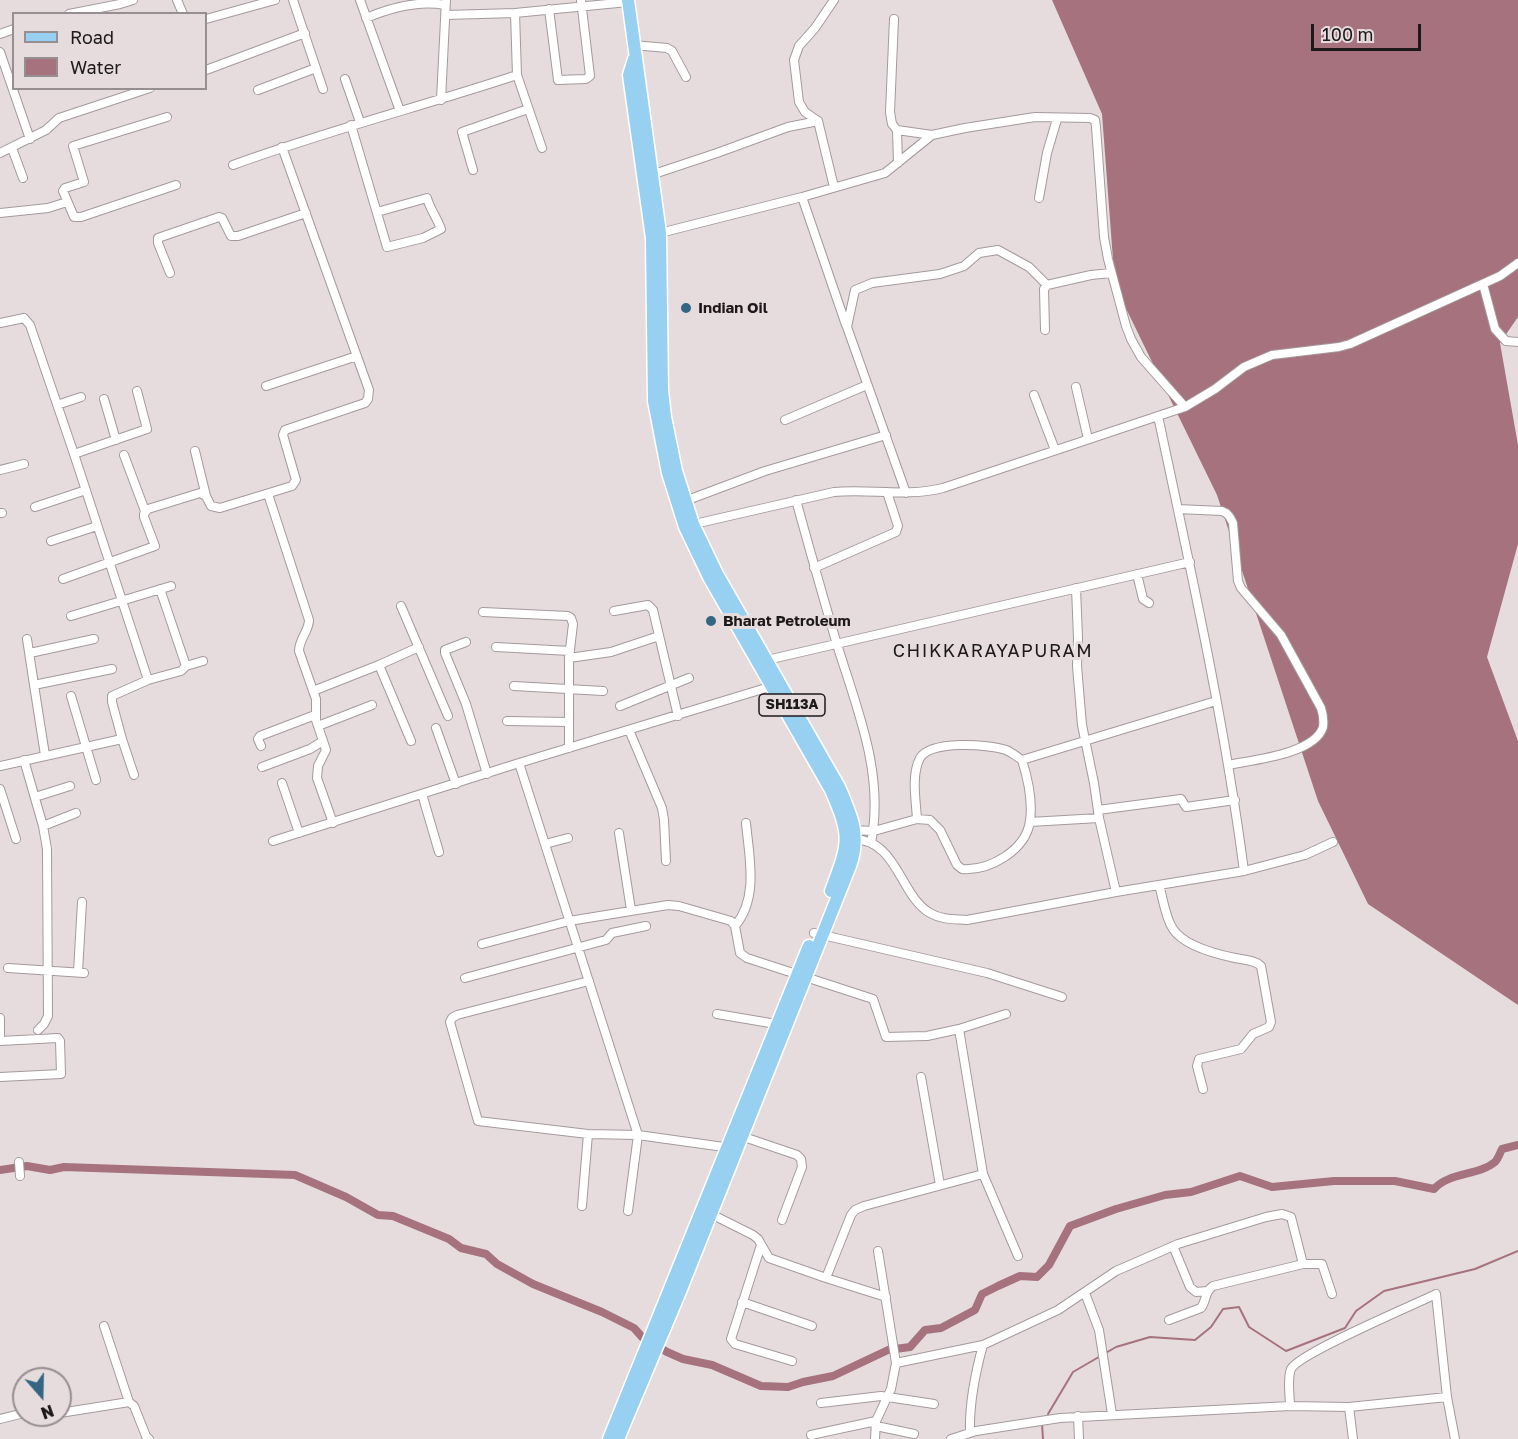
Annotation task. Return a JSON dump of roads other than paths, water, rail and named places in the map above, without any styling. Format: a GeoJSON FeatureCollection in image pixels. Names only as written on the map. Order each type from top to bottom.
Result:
{"type":"FeatureCollection","features":[{"type":"Feature","properties":{"kind":"main road","name":"SH113A"},"geometry":{"type":"LineString","coordinates":[[628,1],[656,234],[662,390],[670,447],[686,501],[689,525],[766,660],[775,686]]}},
{"type":"Feature","properties":{"kind":"main road","name":"SH113A"},"geometry":{"type":"LineString","coordinates":[[656,234],[654,401],[662,448],[689,525],[714,586],[839,787],[850,812],[851,835]]}},
{"type":"Feature","properties":{"kind":"main road"},"geometry":{"type":"LineString","coordinates":[[731,1148],[741,1136],[801,975],[850,866],[854,853],[851,835]]}},
{"type":"Feature","properties":{"kind":"main road"},"geometry":{"type":"LineString","coordinates":[[609,1439],[660,1329],[731,1148],[776,1024],[801,975]]}},
{"type":"Feature","properties":{"kind":"main road"},"geometry":{"type":"LineString","coordinates":[[618,1439],[644,1366]]}},
{"type":"Feature","properties":{"kind":"street"},"geometry":{"type":"LineString","coordinates":[[78,12],[133,0]]}},
{"type":"Feature","properties":{"kind":"street"},"geometry":{"type":"LineString","coordinates":[[207,19],[276,0]]}},
{"type":"Feature","properties":{"kind":"street"},"geometry":{"type":"LineString","coordinates":[[293,0],[323,89]]}},
{"type":"Feature","properties":{"kind":"street"},"geometry":{"type":"LineString","coordinates":[[360,0],[400,111]]}},
{"type":"Feature","properties":{"kind":"street"},"geometry":{"type":"LineString","coordinates":[[834,0],[815,28],[799,46],[794,60],[796,94],[805,112],[818,121],[834,187]]}},
{"type":"Feature","properties":{"kind":"street"},"geometry":{"type":"LineString","coordinates":[[446,15],[515,13],[554,6],[628,1]]}},
{"type":"Feature","properties":{"kind":"street"},"geometry":{"type":"LineString","coordinates":[[366,18],[395,6],[446,2],[441,100]]}},
{"type":"Feature","properties":{"kind":"street"},"geometry":{"type":"LineString","coordinates":[[554,6],[557,78],[560,81],[586,79],[590,76],[582,4]]}},
{"type":"Feature","properties":{"kind":"street"},"geometry":{"type":"LineString","coordinates":[[515,13],[517,75],[542,148]]}},
{"type":"Feature","properties":{"kind":"street"},"geometry":{"type":"LineString","coordinates":[[894,19],[890,112],[892,124],[897,130],[898,163]]}},
{"type":"Feature","properties":{"kind":"street"},"geometry":{"type":"LineString","coordinates":[[207,70],[305,33]]}},
{"type":"Feature","properties":{"kind":"street"},"geometry":{"type":"LineString","coordinates":[[634,51],[667,48],[672,51],[686,77]]}},
{"type":"Feature","properties":{"kind":"street"},"geometry":{"type":"LineString","coordinates":[[0,52],[12,87]]}},
{"type":"Feature","properties":{"kind":"street"},"geometry":{"type":"LineString","coordinates":[[258,90],[316,68]]}},
{"type":"Feature","properties":{"kind":"street"},"geometry":{"type":"LineString","coordinates":[[233,165],[360,122],[441,100],[517,75]]}},
{"type":"Feature","properties":{"kind":"street"},"geometry":{"type":"LineString","coordinates":[[345,79],[360,122]]}},
{"type":"Feature","properties":{"kind":"street"},"geometry":{"type":"LineString","coordinates":[[13,90],[30,139]]}},
{"type":"Feature","properties":{"kind":"street"},"geometry":{"type":"LineString","coordinates":[[0,153],[46,130],[59,118],[144,90]]}},
{"type":"Feature","properties":{"kind":"street"},"geometry":{"type":"LineString","coordinates":[[473,170],[462,132],[528,109]]}},
{"type":"Feature","properties":{"kind":"street"},"geometry":{"type":"LineString","coordinates":[[167,117],[73,146],[84,182],[65,188],[63,191],[74,217],[81,217],[176,185]]}},
{"type":"Feature","properties":{"kind":"street"},"geometry":{"type":"LineString","coordinates":[[897,130],[932,135],[1035,117],[1095,120],[1104,237],[1111,273],[1126,326],[1141,357],[1185,406]]}},
{"type":"Feature","properties":{"kind":"street"},"geometry":{"type":"LineString","coordinates":[[1039,198],[1047,153],[1057,119]]}},
{"type":"Feature","properties":{"kind":"street"},"geometry":{"type":"LineString","coordinates":[[648,176],[788,127],[818,121]]}},
{"type":"Feature","properties":{"kind":"street"},"geometry":{"type":"LineString","coordinates":[[351,125],[387,247],[423,238],[441,229],[435,213],[429,207],[427,198],[377,212]]}},
{"type":"Feature","properties":{"kind":"street"},"geometry":{"type":"LineString","coordinates":[[656,234],[802,197],[885,173],[932,135]]}},
{"type":"Feature","properties":{"kind":"street"},"geometry":{"type":"LineString","coordinates":[[195,451],[206,496],[211,506],[220,508],[268,494],[296,483],[283,435],[285,430],[364,403],[368,399],[369,390],[282,147]]}},
{"type":"Feature","properties":{"kind":"street"},"geometry":{"type":"LineString","coordinates":[[12,148],[23,178]]}},
{"type":"Feature","properties":{"kind":"street"},"geometry":{"type":"LineString","coordinates":[[802,197],[906,493]]}},
{"type":"Feature","properties":{"kind":"street"},"geometry":{"type":"LineString","coordinates":[[0,213],[48,207],[67,201]]}},
{"type":"Feature","properties":{"kind":"street"},"geometry":{"type":"LineString","coordinates":[[170,273],[158,238],[219,217],[222,218],[229,234],[238,236],[306,213]]}},
{"type":"Feature","properties":{"kind":"street"},"geometry":{"type":"LineString","coordinates":[[847,327],[855,290],[872,283],[940,274],[964,266],[979,253],[998,250],[1029,267],[1047,285]]}},
{"type":"Feature","properties":{"kind":"street"},"geometry":{"type":"LineString","coordinates":[[689,525],[834,492],[855,490],[906,493],[943,489],[1185,406],[1215,389],[1244,367],[1272,355],[1350,344],[1500,276],[1518,263]]}},
{"type":"Feature","properties":{"kind":"street"},"geometry":{"type":"LineString","coordinates":[[1045,330],[1043,297],[1047,285],[1090,275],[1111,273]]}},
{"type":"Feature","properties":{"kind":"street"},"geometry":{"type":"LineString","coordinates":[[1483,284],[1495,329],[1506,341],[1518,342]]}},
{"type":"Feature","properties":{"kind":"street"},"geometry":{"type":"LineString","coordinates":[[0,323],[24,318],[30,325],[148,680]]}},
{"type":"Feature","properties":{"kind":"street"},"geometry":{"type":"LineString","coordinates":[[266,386],[357,356]]}},
{"type":"Feature","properties":{"kind":"street"},"geometry":{"type":"LineString","coordinates":[[785,420],[867,385]]}},
{"type":"Feature","properties":{"kind":"street"},"geometry":{"type":"LineString","coordinates":[[1076,387],[1088,439]]}},
{"type":"Feature","properties":{"kind":"street"},"geometry":{"type":"LineString","coordinates":[[74,454],[145,431],[148,427],[137,391]]}},
{"type":"Feature","properties":{"kind":"street"},"geometry":{"type":"LineString","coordinates":[[1034,395],[1055,450]]}},
{"type":"Feature","properties":{"kind":"street"},"geometry":{"type":"LineString","coordinates":[[57,405],[81,397]]}},
{"type":"Feature","properties":{"kind":"street"},"geometry":{"type":"LineString","coordinates":[[104,399],[116,440]]}},
{"type":"Feature","properties":{"kind":"street"},"geometry":{"type":"LineString","coordinates":[[1158,416],[1190,562],[1235,800],[1244,871]]}},
{"type":"Feature","properties":{"kind":"street"},"geometry":{"type":"LineString","coordinates":[[686,501],[765,471],[886,435]]}},
{"type":"Feature","properties":{"kind":"street"},"geometry":{"type":"LineString","coordinates":[[63,579],[155,546],[144,517],[145,511],[124,455]]}},
{"type":"Feature","properties":{"kind":"street"},"geometry":{"type":"LineString","coordinates":[[0,470],[24,464]]}},
{"type":"Feature","properties":{"kind":"street"},"geometry":{"type":"LineString","coordinates":[[35,507],[86,490]]}},
{"type":"Feature","properties":{"kind":"street"},"geometry":{"type":"LineString","coordinates":[[814,568],[896,532],[898,526],[887,492]]}},
{"type":"Feature","properties":{"kind":"street"},"geometry":{"type":"LineString","coordinates":[[145,511],[197,493],[206,496]]}},
{"type":"Feature","properties":{"kind":"street"},"geometry":{"type":"LineString","coordinates":[[268,494],[309,620],[299,645],[299,651],[313,691],[316,704],[315,715],[326,750],[318,766],[316,778],[333,823]]}},
{"type":"Feature","properties":{"kind":"street"},"geometry":{"type":"LineString","coordinates":[[796,500],[814,568],[870,750],[875,789],[872,843]]}},
{"type":"Feature","properties":{"kind":"street"},"geometry":{"type":"LineString","coordinates":[[1178,509],[1222,511],[1231,517],[1238,581],[1241,588],[1281,635],[1321,708],[1324,719],[1317,737],[1305,745],[1290,752],[1228,765]]}},
{"type":"Feature","properties":{"kind":"street"},"geometry":{"type":"LineString","coordinates":[[51,541],[97,526]]}},
{"type":"Feature","properties":{"kind":"street"},"geometry":{"type":"LineString","coordinates":[[766,660],[1190,562]]}},
{"type":"Feature","properties":{"kind":"street"},"geometry":{"type":"LineString","coordinates":[[1137,574],[1143,599],[1149,603]]}},
{"type":"Feature","properties":{"kind":"street"},"geometry":{"type":"LineString","coordinates":[[71,616],[171,586]]}},
{"type":"Feature","properties":{"kind":"street"},"geometry":{"type":"LineString","coordinates":[[1076,588],[1078,682],[1082,725],[1116,892]]}},
{"type":"Feature","properties":{"kind":"street"},"geometry":{"type":"LineString","coordinates":[[160,589],[186,666]]}},
{"type":"Feature","properties":{"kind":"street"},"geometry":{"type":"LineString","coordinates":[[614,611],[648,605],[653,610],[678,716]]}},
{"type":"Feature","properties":{"kind":"street"},"geometry":{"type":"LineString","coordinates":[[401,606],[448,716]]}},
{"type":"Feature","properties":{"kind":"street"},"geometry":{"type":"LineString","coordinates":[[483,612],[571,618],[573,624],[569,655],[569,748]]}},
{"type":"Feature","properties":{"kind":"street"},"geometry":{"type":"LineString","coordinates":[[496,647],[569,655],[611,652],[659,636]]}},
{"type":"Feature","properties":{"kind":"street"},"geometry":{"type":"LineString","coordinates":[[27,639],[45,755]]}},
{"type":"Feature","properties":{"kind":"street"},"geometry":{"type":"LineString","coordinates":[[30,653],[94,639]]}},
{"type":"Feature","properties":{"kind":"street"},"geometry":{"type":"LineString","coordinates":[[466,642],[446,650],[445,653],[466,704],[487,774]]}},
{"type":"Feature","properties":{"kind":"street"},"geometry":{"type":"LineString","coordinates":[[313,691],[419,647]]}},
{"type":"Feature","properties":{"kind":"street"},"geometry":{"type":"LineString","coordinates":[[134,775],[122,739],[112,696],[148,680],[181,671],[186,666],[203,661]]}},
{"type":"Feature","properties":{"kind":"street"},"geometry":{"type":"LineString","coordinates":[[379,665],[411,741]]}},
{"type":"Feature","properties":{"kind":"street"},"geometry":{"type":"LineString","coordinates":[[34,686],[111,669]]}},
{"type":"Feature","properties":{"kind":"street"},"geometry":{"type":"LineString","coordinates":[[620,706],[689,678]]}},
{"type":"Feature","properties":{"kind":"street"},"geometry":{"type":"LineString","coordinates":[[514,686],[603,691]]}},
{"type":"Feature","properties":{"kind":"street"},"geometry":{"type":"LineString","coordinates":[[273,841],[519,763],[775,686]]}},
{"type":"Feature","properties":{"kind":"street"},"geometry":{"type":"LineString","coordinates":[[71,696],[96,780]]}},
{"type":"Feature","properties":{"kind":"street"},"geometry":{"type":"LineString","coordinates":[[1022,760],[1216,701]]}},
{"type":"Feature","properties":{"kind":"street"},"geometry":{"type":"LineString","coordinates":[[318,726],[372,705]]}},
{"type":"Feature","properties":{"kind":"street"},"geometry":{"type":"LineString","coordinates":[[261,746],[258,739],[260,736],[315,715]]}},
{"type":"Feature","properties":{"kind":"street"},"geometry":{"type":"LineString","coordinates":[[507,721],[569,722]]}},
{"type":"Feature","properties":{"kind":"street"},"geometry":{"type":"LineString","coordinates":[[436,728],[456,784]]}},
{"type":"Feature","properties":{"kind":"street"},"geometry":{"type":"LineString","coordinates":[[629,730],[662,808],[666,861]]}},
{"type":"Feature","properties":{"kind":"street"},"geometry":{"type":"LineString","coordinates":[[0,766],[122,739]]}},
{"type":"Feature","properties":{"kind":"street"},"geometry":{"type":"LineString","coordinates":[[262,767],[310,749],[323,741]]}},
{"type":"Feature","properties":{"kind":"street"},"geometry":{"type":"LineString","coordinates":[[851,835],[917,819],[930,820],[940,830],[957,865],[962,869],[970,870],[983,868],[1009,854],[1020,842],[1030,822],[1029,786],[1022,760],[1006,750],[988,746],[969,745],[930,750],[920,759],[918,767],[915,798],[917,819]]}},
{"type":"Feature","properties":{"kind":"street"},"geometry":{"type":"LineString","coordinates":[[24,760],[43,826],[47,849],[48,1016],[39,1030]]}},
{"type":"Feature","properties":{"kind":"street"},"geometry":{"type":"LineString","coordinates":[[519,763],[638,1135],[628,1211]]}},
{"type":"Feature","properties":{"kind":"street"},"geometry":{"type":"LineString","coordinates":[[282,783],[299,833]]}},
{"type":"Feature","properties":{"kind":"street"},"geometry":{"type":"LineString","coordinates":[[35,797],[70,786]]}},
{"type":"Feature","properties":{"kind":"street"},"geometry":{"type":"LineString","coordinates":[[0,789],[16,839]]}},
{"type":"Feature","properties":{"kind":"street"},"geometry":{"type":"LineString","coordinates":[[422,794],[439,852]]}},
{"type":"Feature","properties":{"kind":"street"},"geometry":{"type":"LineString","coordinates":[[1030,822],[1099,814],[1181,799],[1186,807],[1235,800]]}},
{"type":"Feature","properties":{"kind":"street"},"geometry":{"type":"LineString","coordinates":[[43,826],[76,813]]}},
{"type":"Feature","properties":{"kind":"street"},"geometry":{"type":"LineString","coordinates":[[735,926],[747,909],[749,895],[746,823]]}},
{"type":"Feature","properties":{"kind":"street"},"geometry":{"type":"LineString","coordinates":[[619,833],[631,910]]}},
{"type":"Feature","properties":{"kind":"street"},"geometry":{"type":"LineString","coordinates":[[851,835],[872,843],[890,858],[922,906],[932,914],[948,919],[967,920],[1244,871],[1305,855],[1333,842]]}},
{"type":"Feature","properties":{"kind":"street"},"geometry":{"type":"LineString","coordinates":[[545,844],[568,838]]}},
{"type":"Feature","properties":{"kind":"street"},"geometry":{"type":"LineString","coordinates":[[1159,885],[1170,923],[1177,934],[1196,947],[1219,955],[1255,962],[1261,966],[1271,1022],[1269,1027],[1253,1034],[1241,1049],[1199,1059],[1197,1066],[1203,1089]]}},
{"type":"Feature","properties":{"kind":"street"},"geometry":{"type":"LineString","coordinates":[[8,968],[81,973],[82,902]]}},
{"type":"Feature","properties":{"kind":"street"},"geometry":{"type":"LineString","coordinates":[[482,944],[569,921],[669,904],[731,921],[735,926],[740,953],[747,958],[873,999],[886,1037],[927,1036],[959,1029],[1006,1014]]}},
{"type":"Feature","properties":{"kind":"street"},"geometry":{"type":"LineString","coordinates":[[465,978],[606,940],[612,933],[646,926]]}},
{"type":"Feature","properties":{"kind":"street"},"geometry":{"type":"LineString","coordinates":[[818,934],[987,973],[1062,997]]}},
{"type":"Feature","properties":{"kind":"street"},"geometry":{"type":"LineString","coordinates":[[589,981],[452,1018],[450,1022],[478,1121],[588,1134],[638,1135],[731,1148]]}},
{"type":"Feature","properties":{"kind":"street"},"geometry":{"type":"LineString","coordinates":[[717,1014],[776,1024]]}},
{"type":"Feature","properties":{"kind":"street"},"geometry":{"type":"LineString","coordinates":[[0,1018],[0,1037]]}},
{"type":"Feature","properties":{"kind":"street"},"geometry":{"type":"LineString","coordinates":[[959,1029],[983,1174],[1017,1256]]}},
{"type":"Feature","properties":{"kind":"street"},"geometry":{"type":"LineString","coordinates":[[0,1041],[58,1038],[61,1074],[0,1077]]}},
{"type":"Feature","properties":{"kind":"street"},"geometry":{"type":"LineString","coordinates":[[921,1077],[940,1185]]}},
{"type":"Feature","properties":{"kind":"street"},"geometry":{"type":"LineString","coordinates":[[582,1206],[588,1134]]}},
{"type":"Feature","properties":{"kind":"street"},"geometry":{"type":"LineString","coordinates":[[741,1136],[797,1155],[801,1159],[802,1167],[782,1220]]}},
{"type":"Feature","properties":{"kind":"street"},"geometry":{"type":"LineString","coordinates":[[19,1162],[20,1176]]}},
{"type":"Feature","properties":{"kind":"street"},"geometry":{"type":"LineString","coordinates":[[826,1278],[850,1215],[855,1210],[983,1174]]}},
{"type":"Feature","properties":{"kind":"street"},"geometry":{"type":"LineString","coordinates":[[706,1212],[753,1235],[769,1258],[886,1297]]}},
{"type":"Feature","properties":{"kind":"street"},"geometry":{"type":"LineString","coordinates":[[895,1356],[983,1345],[1058,1310],[1116,1271],[1173,1246],[1202,1235],[1282,1214],[1292,1217],[1294,1221],[1303,1264]]}},
{"type":"Feature","properties":{"kind":"street"},"geometry":{"type":"LineString","coordinates":[[761,1245],[731,1335],[732,1342],[792,1361]]}},
{"type":"Feature","properties":{"kind":"street"},"geometry":{"type":"LineString","coordinates":[[1173,1246],[1190,1287],[1196,1292],[1207,1292]]}},
{"type":"Feature","properties":{"kind":"street"},"geometry":{"type":"LineString","coordinates":[[875,1439],[876,1423],[891,1389],[895,1356],[878,1251]]}},
{"type":"Feature","properties":{"kind":"street"},"geometry":{"type":"LineString","coordinates":[[1169,1320],[1201,1308],[1207,1292],[1213,1286],[1303,1264],[1322,1264],[1332,1294]]}},
{"type":"Feature","properties":{"kind":"street"},"geometry":{"type":"LineString","coordinates":[[1085,1293],[1099,1330],[1112,1414]]}},
{"type":"Feature","properties":{"kind":"street"},"geometry":{"type":"LineString","coordinates":[[1290,1406],[1292,1366],[1329,1344],[1436,1294],[1447,1397],[1455,1439]]}},
{"type":"Feature","properties":{"kind":"street"},"geometry":{"type":"LineString","coordinates":[[742,1302],[812,1326]]}},
{"type":"Feature","properties":{"kind":"street"},"geometry":{"type":"LineString","coordinates":[[104,1326],[129,1402],[134,1406],[149,1439]]}},
{"type":"Feature","properties":{"kind":"street"},"geometry":{"type":"LineString","coordinates":[[970,1433],[970,1407],[983,1345]]}},
{"type":"Feature","properties":{"kind":"street"},"geometry":{"type":"LineString","coordinates":[[821,1403],[888,1396],[934,1404]]}},
{"type":"Feature","properties":{"kind":"street"},"geometry":{"type":"LineString","coordinates":[[951,1439],[1018,1424],[1078,1416],[1290,1406],[1349,1407],[1447,1397]]}},
{"type":"Feature","properties":{"kind":"street"},"geometry":{"type":"LineString","coordinates":[[72,1411],[129,1402]]}},
{"type":"Feature","properties":{"kind":"street"},"geometry":{"type":"LineString","coordinates":[[1349,1407],[1353,1439]]}},
{"type":"Feature","properties":{"kind":"street"},"geometry":{"type":"LineString","coordinates":[[1078,1416],[1079,1439]]}},
{"type":"Feature","properties":{"kind":"street"},"geometry":{"type":"LineString","coordinates":[[811,1435],[876,1423],[914,1434]]}},
{"type":"Feature","properties":{"kind":"water"},"geometry":{"type":"Polygon","coordinates":[[[1052,0],[1518,0],[1518,317],[1500,343],[1518,445],[1518,544],[1487,657],[1518,741],[1518,1005],[1368,904],[1318,801],[1217,495],[1115,286],[1102,114],[1052,0]]]}},
{"type":"Feature","properties":{"kind":"waterway"},"geometry":{"type":"LineString","coordinates":[[0,1170],[27,1166],[50,1170],[64,1167],[295,1175],[346,1197],[378,1215],[393,1216],[449,1239],[461,1248],[486,1254],[497,1264],[533,1284],[602,1312],[634,1328],[642,1337],[683,1359],[712,1365],[761,1386],[788,1387],[833,1376],[888,1350],[910,1347],[925,1330],[941,1328],[975,1310],[982,1294],[1020,1276],[1037,1277],[1049,1265],[1070,1226],[1116,1209],[1165,1195],[1191,1192],[1240,1176],[1272,1187],[1334,1181],[1395,1181],[1434,1189],[1447,1180],[1488,1166],[1496,1161],[1502,1149],[1518,1145]]}},
{"type":"Feature","properties":{"kind":"waterway"},"geometry":{"type":"LineString","coordinates":[[1048,1414],[1073,1372],[1116,1347],[1150,1337],[1195,1340],[1211,1327],[1223,1309],[1239,1307],[1249,1327],[1286,1351],[1345,1328],[1356,1311],[1384,1291],[1475,1269],[1518,1251]]}},
{"type":"Feature","properties":{"kind":"waterway"},"geometry":{"type":"LineString","coordinates":[[1042,1424],[1043,1439]]}},
{"type":"Feature","properties":{"kind":"place","name":"Indian Oil"},"geometry":{"type":"Point","coordinates":[686,308]}},
{"type":"Feature","properties":{"kind":"place","name":"Bharat Petroleum"},"geometry":{"type":"Point","coordinates":[711,621]}},
{"type":"Feature","properties":{"kind":"district","name":"CHIKKARAYAPURAM"},"geometry":{"type":"Point","coordinates":[993,651]}}]}
